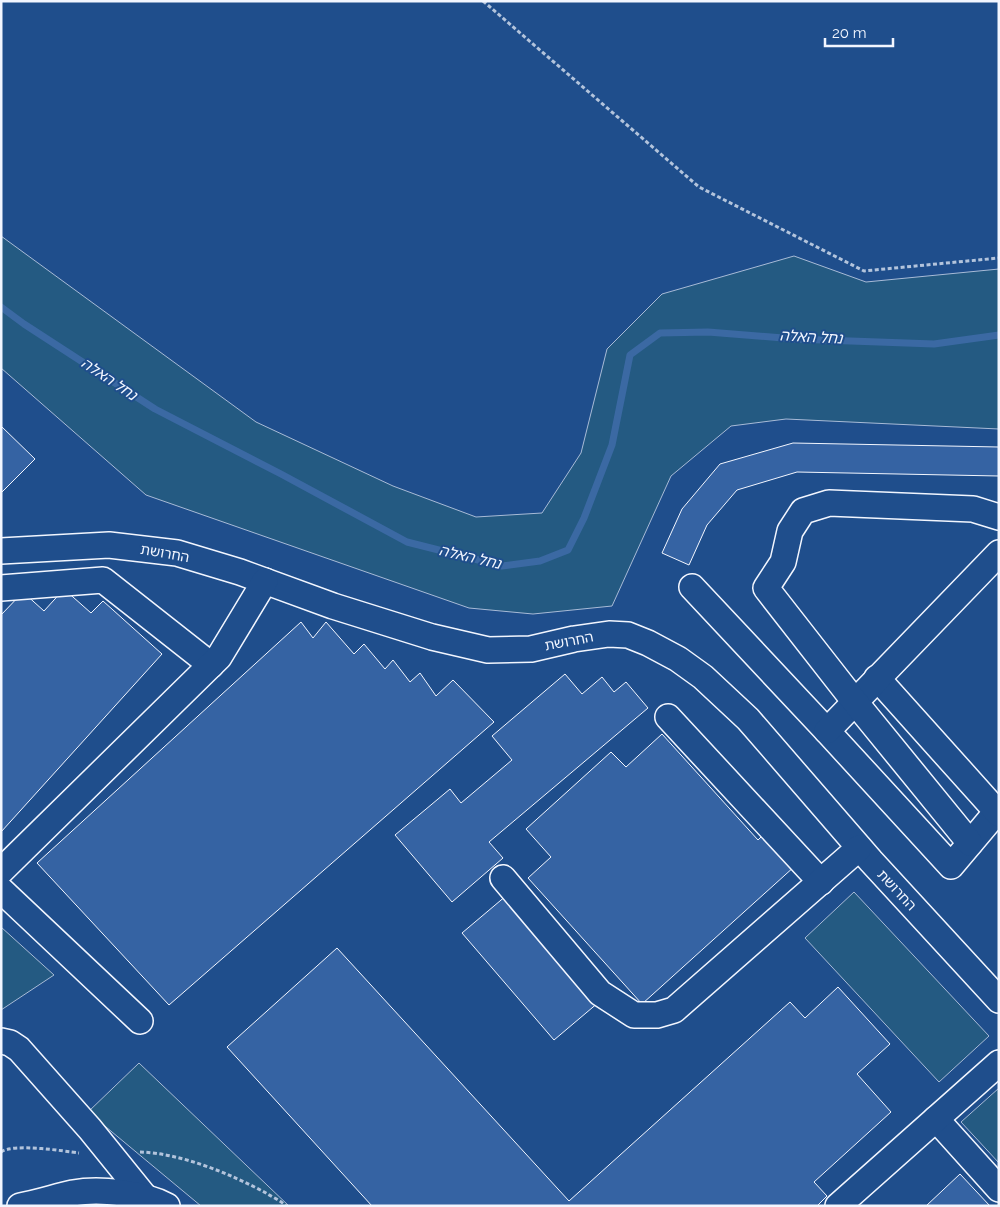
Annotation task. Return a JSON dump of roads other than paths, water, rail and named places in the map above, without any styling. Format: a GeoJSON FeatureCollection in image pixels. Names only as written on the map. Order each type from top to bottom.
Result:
{"type":"FeatureCollection","features":[{"type":"Feature","properties":{"kind":"street"},"geometry":{"type":"LineString","coordinates":[[970,842],[855,702],[766,588],[783,562],[790,531],[803,511],[829,504],[972,509],[999,517]]}},
{"type":"Feature","properties":{"kind":"street","name":"החרושת"},"geometry":{"type":"LineString","coordinates":[[1,551],[109,545],[177,553],[240,572],[342,609],[432,637],[488,650],[531,649],[574,639],[608,634],[628,635],[648,643],[678,659],[703,677],[748,719],[859,848],[999,1000]]}},
{"type":"Feature","properties":{"kind":"street"},"geometry":{"type":"LineString","coordinates":[[826,731],[999,553]]}},
{"type":"Feature","properties":{"kind":"street"},"geometry":{"type":"LineString","coordinates":[[1,588],[104,580],[211,665]]}},
{"type":"Feature","properties":{"kind":"street"},"geometry":{"type":"LineString","coordinates":[[1,871],[219,657],[265,581]]}},
{"type":"Feature","properties":{"kind":"street"},"geometry":{"type":"LineString","coordinates":[[692,588],[950,866],[998,812],[877,678]]}},
{"type":"Feature","properties":{"kind":"street"},"geometry":{"type":"LineString","coordinates":[[668,717],[821,882]]}},
{"type":"Feature","properties":{"kind":"street"},"geometry":{"type":"LineString","coordinates":[[503,878],[600,994],[634,1014],[657,1015],[674,1010],[859,848]]}},
{"type":"Feature","properties":{"kind":"street"},"geometry":{"type":"LineString","coordinates":[[1,890],[140,1021]]}},
{"type":"Feature","properties":{"kind":"street"},"geometry":{"type":"LineString","coordinates":[[1,1041],[10,1043],[19,1049],[90,1129],[101,1148],[156,1202]]}},
{"type":"Feature","properties":{"kind":"street"},"geometry":{"type":"LineString","coordinates":[[838,1206],[999,1064]]}},
{"type":"Feature","properties":{"kind":"street"},"geometry":{"type":"LineString","coordinates":[[936,1119],[999,1189]]}},
{"type":"Feature","properties":{"kind":"street"},"geometry":{"type":"LineString","coordinates":[[99,1192],[103,1177],[101,1148]]}},
{"type":"Feature","properties":{"kind":"street"},"geometry":{"type":"LineString","coordinates":[[20,1206],[75,1193],[99,1192],[121,1193],[156,1202]]}},
{"type":"Feature","properties":{"kind":"waterway","name":"נחל האלה"},"geometry":{"type":"LineString","coordinates":[[1,307],[155,409],[407,542],[502,566],[540,561],[568,550],[584,518],[612,445],[630,355],[660,333],[708,332],[795,339],[934,344],[999,335]]}}]}
